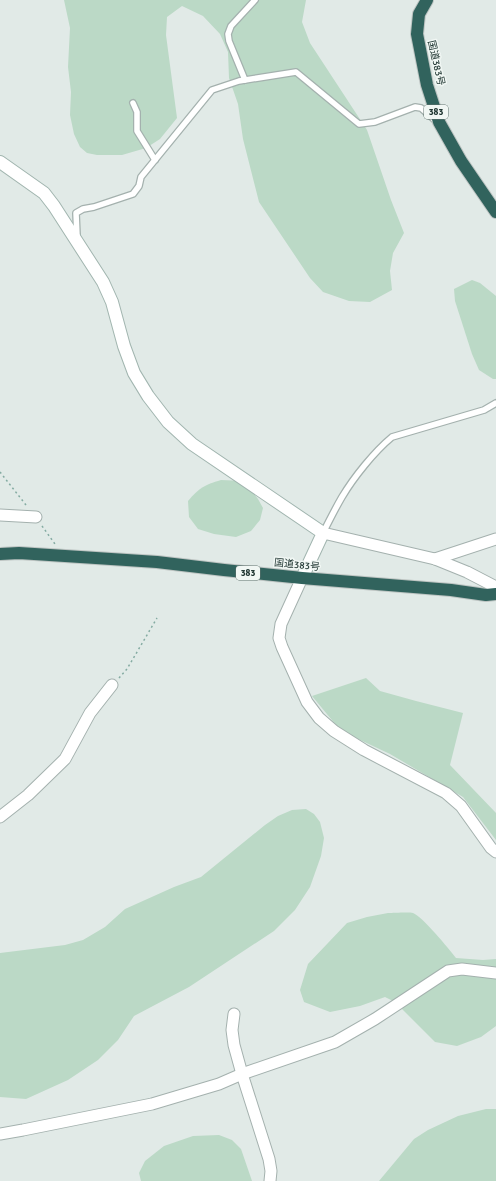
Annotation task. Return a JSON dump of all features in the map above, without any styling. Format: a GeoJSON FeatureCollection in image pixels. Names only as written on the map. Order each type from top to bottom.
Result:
{"type":"FeatureCollection","features":[{"type":"Feature","properties":{"kind":"highway","name":"国道383号"},"geometry":{"type":"LineString","coordinates":[[426,0],[418,14],[417,34],[427,86],[441,125],[461,161],[496,212]]}},
{"type":"Feature","properties":{"kind":"highway","name":"国道383号"},"geometry":{"type":"LineString","coordinates":[[0,554],[19,553],[156,562],[302,578],[451,590],[486,595],[496,594]]}},
{"type":"Feature","properties":{"kind":"street"},"geometry":{"type":"LineString","coordinates":[[0,162],[44,192],[54,206],[103,282],[112,302],[124,346],[134,373],[148,396],[168,422],[192,444],[322,533],[435,559],[467,572],[496,587]]}},
{"type":"Feature","properties":{"kind":"street"},"geometry":{"type":"LineString","coordinates":[[0,515],[36,517]]}},
{"type":"Feature","properties":{"kind":"street"},"geometry":{"type":"LineString","coordinates":[[322,533],[281,624],[279,638],[307,702],[319,718],[334,731],[364,750],[446,793],[461,806],[491,848],[496,852]]}},
{"type":"Feature","properties":{"kind":"street"},"geometry":{"type":"LineString","coordinates":[[435,559],[496,539]]}},
{"type":"Feature","properties":{"kind":"street"},"geometry":{"type":"LineString","coordinates":[[0,817],[28,795],[65,759],[90,713],[112,685]]}},
{"type":"Feature","properties":{"kind":"street"},"geometry":{"type":"LineString","coordinates":[[0,1134],[152,1104],[219,1084],[242,1074],[334,1042],[375,1019],[448,971],[462,969],[496,973]]}},
{"type":"Feature","properties":{"kind":"street"},"geometry":{"type":"LineString","coordinates":[[234,1014],[232,1030],[234,1045],[269,1159],[271,1171],[270,1181]]}},
{"type":"Feature","properties":{"kind":"lane"},"geometry":{"type":"LineString","coordinates":[[245,80],[229,41],[228,34],[231,26],[256,0]]}},
{"type":"Feature","properties":{"kind":"lane"},"geometry":{"type":"LineString","coordinates":[[77,242],[76,213],[83,209],[94,207],[133,194],[139,186],[141,177],[212,90],[239,81],[296,72],[359,124],[375,122],[415,107],[421,108],[441,125]]}},
{"type":"Feature","properties":{"kind":"lane"},"geometry":{"type":"LineString","coordinates":[[133,103],[137,112],[136,131],[155,160]]}},
{"type":"Feature","properties":{"kind":"lane"},"geometry":{"type":"LineString","coordinates":[[322,533],[342,497],[364,466],[392,437],[484,410],[496,403]]}},
{"type":"Feature","properties":{"kind":"path"},"geometry":{"type":"LineString","coordinates":[[0,472],[36,517],[62,556]]}},
{"type":"Feature","properties":{"kind":"path"},"geometry":{"type":"LineString","coordinates":[[112,685],[127,669],[157,618]]}},
{"type":"Feature","properties":{"kind":"green space"},"geometry":{"type":"Polygon","coordinates":[[[64,0],[306,0],[302,22],[310,43],[367,130],[404,233],[393,253],[390,271],[392,290],[370,302],[349,301],[323,292],[310,278],[259,202],[243,139],[238,104],[229,78],[228,52],[220,34],[203,16],[182,6],[167,17],[166,35],[177,118],[160,139],[146,148],[122,155],[97,155],[87,153],[80,147],[74,134],[70,115],[71,92],[68,67],[70,28],[64,0]]]}},
{"type":"Feature","properties":{"kind":"green space"},"geometry":{"type":"Polygon","coordinates":[[[472,280],[480,283],[496,296],[496,379],[493,379],[479,370],[472,354],[455,301],[454,289],[472,280]]]}},
{"type":"Feature","properties":{"kind":"green space"},"geometry":{"type":"Polygon","coordinates":[[[221,480],[244,481],[258,499],[263,508],[260,520],[251,531],[236,537],[214,534],[198,529],[189,517],[188,501],[202,488],[221,480]]]}},
{"type":"Feature","properties":{"kind":"green space"},"geometry":{"type":"Polygon","coordinates":[[[366,678],[380,691],[463,713],[450,765],[496,813],[496,840],[463,797],[390,754],[341,731],[312,696],[366,678]]]}},
{"type":"Feature","properties":{"kind":"green space"},"geometry":{"type":"Polygon","coordinates":[[[306,809],[314,814],[320,822],[324,838],[321,856],[310,887],[295,910],[274,931],[189,987],[134,1016],[118,1040],[98,1060],[68,1080],[26,1099],[0,1097],[0,953],[65,945],[83,940],[105,927],[125,909],[174,887],[201,877],[278,816],[292,810],[306,809]]]}},
{"type":"Feature","properties":{"kind":"green space"},"geometry":{"type":"Polygon","coordinates":[[[388,913],[413,913],[417,915],[435,933],[456,958],[483,960],[496,959],[496,1026],[481,1037],[457,1046],[435,1042],[395,1002],[385,997],[360,1006],[330,1012],[304,1002],[300,990],[308,964],[347,923],[388,913]]]}},
{"type":"Feature","properties":{"kind":"green space"},"geometry":{"type":"Polygon","coordinates":[[[486,1109],[496,1109],[496,1181],[379,1181],[414,1139],[428,1130],[458,1116],[486,1109]]]}},
{"type":"Feature","properties":{"kind":"green space"},"geometry":{"type":"Polygon","coordinates":[[[219,1135],[232,1140],[241,1149],[252,1181],[141,1181],[139,1173],[145,1161],[164,1146],[193,1136],[219,1135]]]}}]}
